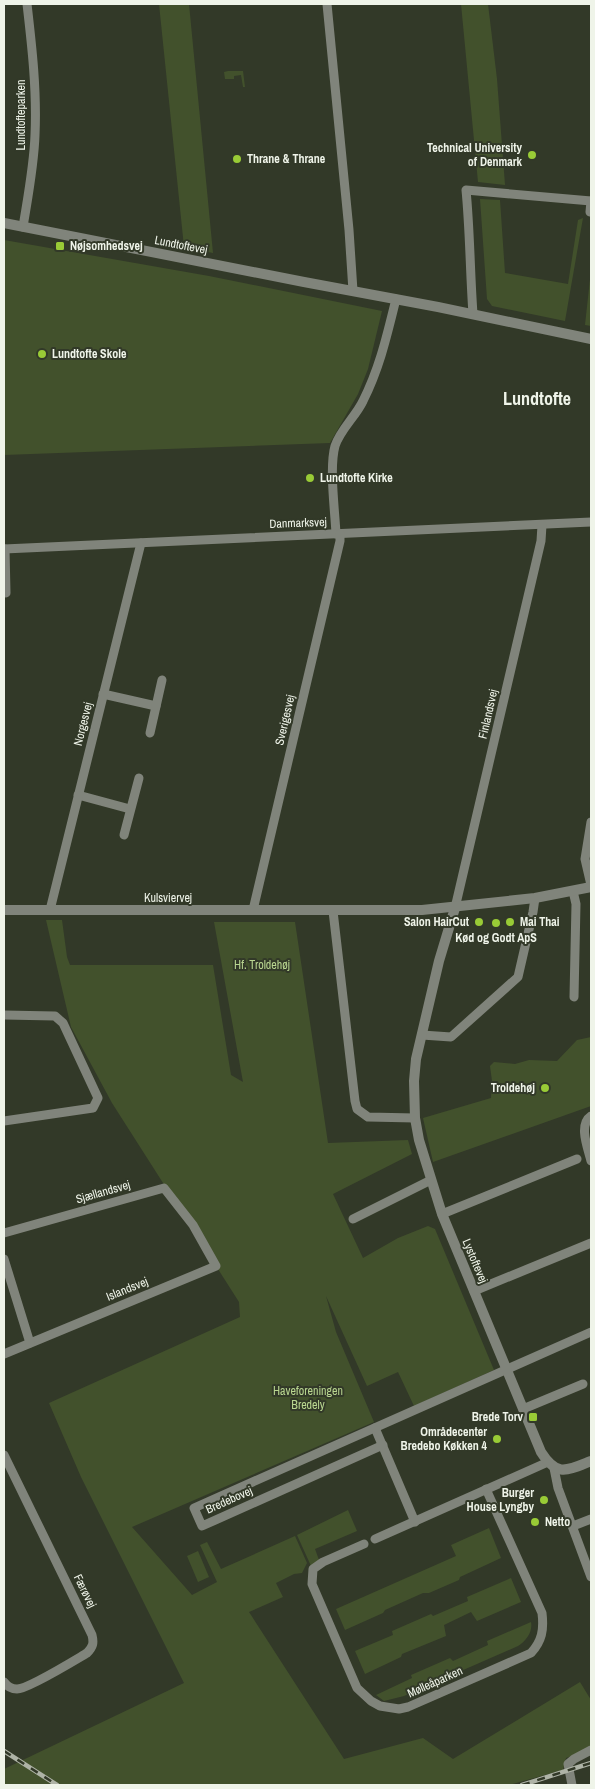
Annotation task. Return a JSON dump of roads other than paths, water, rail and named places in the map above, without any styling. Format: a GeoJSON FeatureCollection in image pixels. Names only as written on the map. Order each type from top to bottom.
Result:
{"type":"FeatureCollection","features":[{"type":"Feature","properties":{"kind":"street","name":"Lundtofteparken"},"geometry":{"type":"LineString","coordinates":[[23,226],[33,164],[35,135],[32,50],[27,4]]}},
{"type":"Feature","properties":{"kind":"street"},"geometry":{"type":"LineString","coordinates":[[327,4],[348,214],[353,291]]}},
{"type":"Feature","properties":{"kind":"street"},"geometry":{"type":"LineString","coordinates":[[473,314],[466,190],[591,201],[590,212]]}},
{"type":"Feature","properties":{"kind":"street","name":"Lundtoftevej"},"geometry":{"type":"LineString","coordinates":[[4,223],[473,314],[591,339]]}},
{"type":"Feature","properties":{"kind":"street","name":"Sverigesvej"},"geometry":{"type":"LineString","coordinates":[[253,910],[340,541],[334,468],[335,446],[340,435],[363,402],[379,368],[396,299]]}},
{"type":"Feature","properties":{"kind":"street","name":"Danmarksvej"},"geometry":{"type":"LineString","coordinates":[[6,593],[5,549],[591,522]]}},
{"type":"Feature","properties":{"kind":"street","name":"Finlandsvej"},"geometry":{"type":"LineString","coordinates":[[455,908],[541,541],[542,524]]}},
{"type":"Feature","properties":{"kind":"street","name":"Norgesvej"},"geometry":{"type":"LineString","coordinates":[[50,910],[141,543]]}},
{"type":"Feature","properties":{"kind":"street"},"geometry":{"type":"LineString","coordinates":[[150,733],[162,680]]}},
{"type":"Feature","properties":{"kind":"street"},"geometry":{"type":"LineString","coordinates":[[103,694],[156,706]]}},
{"type":"Feature","properties":{"kind":"street"},"geometry":{"type":"LineString","coordinates":[[124,835],[139,778]]}},
{"type":"Feature","properties":{"kind":"street"},"geometry":{"type":"LineString","coordinates":[[78,795],[130,809]]}},
{"type":"Feature","properties":{"kind":"street"},"geometry":{"type":"LineString","coordinates":[[591,822],[585,859],[591,886]]}},
{"type":"Feature","properties":{"kind":"street","name":"Kulsviervej"},"geometry":{"type":"LineString","coordinates":[[4,910],[422,910],[535,898],[591,886]]}},
{"type":"Feature","properties":{"kind":"street"},"geometry":{"type":"LineString","coordinates":[[573,891],[576,904],[574,997]]}},
{"type":"Feature","properties":{"kind":"street"},"geometry":{"type":"LineString","coordinates":[[422,1035],[451,1037],[518,977],[535,898]]}},
{"type":"Feature","properties":{"kind":"street","name":"Lystoftevej"},"geometry":{"type":"LineString","coordinates":[[455,908],[439,961],[416,1059],[414,1081],[415,1118],[419,1140],[442,1214],[539,1449],[551,1465],[591,1578]]}},
{"type":"Feature","properties":{"kind":"street"},"geometry":{"type":"LineString","coordinates":[[333,911],[357,1109],[368,1117],[415,1118]]}},
{"type":"Feature","properties":{"kind":"street"},"geometry":{"type":"LineString","coordinates":[[4,1015],[55,1016],[63,1023],[98,1098],[93,1108],[4,1121]]}},
{"type":"Feature","properties":{"kind":"street"},"geometry":{"type":"LineString","coordinates":[[591,1116],[587,1119],[584,1126],[591,1161]]}},
{"type":"Feature","properties":{"kind":"street"},"geometry":{"type":"LineString","coordinates":[[442,1214],[577,1159]]}},
{"type":"Feature","properties":{"kind":"street"},"geometry":{"type":"LineString","coordinates":[[353,1219],[431,1180]]}},
{"type":"Feature","properties":{"kind":"street","name":"Sjællandsvej"},"geometry":{"type":"LineString","coordinates":[[4,1233],[164,1188],[193,1225]]}},
{"type":"Feature","properties":{"kind":"street","name":"Islandsvej"},"geometry":{"type":"LineString","coordinates":[[4,1354],[216,1266],[193,1225]]}},
{"type":"Feature","properties":{"kind":"street"},"geometry":{"type":"LineString","coordinates":[[474,1291],[591,1243]]}},
{"type":"Feature","properties":{"kind":"street"},"geometry":{"type":"LineString","coordinates":[[4,1259],[30,1343]]}},
{"type":"Feature","properties":{"kind":"street","name":"Bredebovej"},"geometry":{"type":"LineString","coordinates":[[383,1445],[202,1526],[194,1508],[591,1332]]}},
{"type":"Feature","properties":{"kind":"street"},"geometry":{"type":"LineString","coordinates":[[523,1410],[583,1384]]}},
{"type":"Feature","properties":{"kind":"street"},"geometry":{"type":"LineString","coordinates":[[375,1428],[415,1522]]}},
{"type":"Feature","properties":{"kind":"street","name":"Færøvej"},"geometry":{"type":"LineString","coordinates":[[4,1455],[94,1642],[92,1648],[87,1653],[28,1686],[18,1690],[8,1687],[4,1682]]}},
{"type":"Feature","properties":{"kind":"street"},"geometry":{"type":"LineString","coordinates":[[375,1539],[486,1489],[551,1465],[563,1470],[591,1461]]}},
{"type":"Feature","properties":{"kind":"street","name":"Mølleåparken"},"geometry":{"type":"LineString","coordinates":[[364,1544],[323,1562],[313,1569],[312,1584],[357,1688],[371,1701],[380,1706],[389,1708],[408,1707],[531,1653],[538,1645],[542,1636],[544,1626],[542,1613],[486,1489]]}},
{"type":"Feature","properties":{"kind":"street"},"geometry":{"type":"LineString","coordinates":[[573,1526],[591,1519]]}},
{"type":"Feature","properties":{"kind":"street"},"geometry":{"type":"LineString","coordinates":[[572,1785],[568,1764],[591,1750]]}},
{"type":"Feature","properties":{"kind":"railway"},"geometry":{"type":"LineString","coordinates":[[4,1751],[57,1785]]}},
{"type":"Feature","properties":{"kind":"railway"},"geometry":{"type":"LineString","coordinates":[[522,1785],[591,1763]]}},
{"type":"Feature","properties":{"kind":"place","name":"Technical University of Denmark"},"geometry":{"type":"Point","coordinates":[532,155]}},
{"type":"Feature","properties":{"kind":"place","name":"Thrane & Thrane"},"geometry":{"type":"Point","coordinates":[237,159]}},
{"type":"Feature","properties":{"kind":"place","name":"Nøjsomhedsvej"},"geometry":{"type":"Point","coordinates":[60,246]}},
{"type":"Feature","properties":{"kind":"place","name":"Lundtofte Skole"},"geometry":{"type":"Point","coordinates":[42,354]}},
{"type":"Feature","properties":{"kind":"place","name":"Lundtofte Kirke"},"geometry":{"type":"Point","coordinates":[310,478]}},
{"type":"Feature","properties":{"kind":"place","name":"Salon HairCut"},"geometry":{"type":"Point","coordinates":[479,922]}},
{"type":"Feature","properties":{"kind":"place","name":"Mai Thai"},"geometry":{"type":"Point","coordinates":[510,922]}},
{"type":"Feature","properties":{"kind":"place","name":"Kød og Godt ApS"},"geometry":{"type":"Point","coordinates":[496,923]}},
{"type":"Feature","properties":{"kind":"place","name":"Troldehøj"},"geometry":{"type":"Point","coordinates":[545,1088]}},
{"type":"Feature","properties":{"kind":"place","name":"Brede Torv"},"geometry":{"type":"Point","coordinates":[533,1417]}},
{"type":"Feature","properties":{"kind":"place","name":"Områdecenter Bredebo Køkken 4"},"geometry":{"type":"Point","coordinates":[497,1439]}},
{"type":"Feature","properties":{"kind":"place","name":"Burger House Lyngby"},"geometry":{"type":"Point","coordinates":[544,1500]}},
{"type":"Feature","properties":{"kind":"place","name":"Netto"},"geometry":{"type":"Point","coordinates":[535,1522]}},
{"type":"Feature","properties":{"kind":"district","name":"Lundtofte"},"geometry":{"type":"Point","coordinates":[537,399]}},
{"type":"Feature","properties":{"kind":"park label","name":"Hf. Troldehøj"},"geometry":{"type":"Point","coordinates":[262,965]}},
{"type":"Feature","properties":{"kind":"park label","name":"Haveforeningen Bredely"},"geometry":{"type":"Point","coordinates":[308,1398]}}]}
